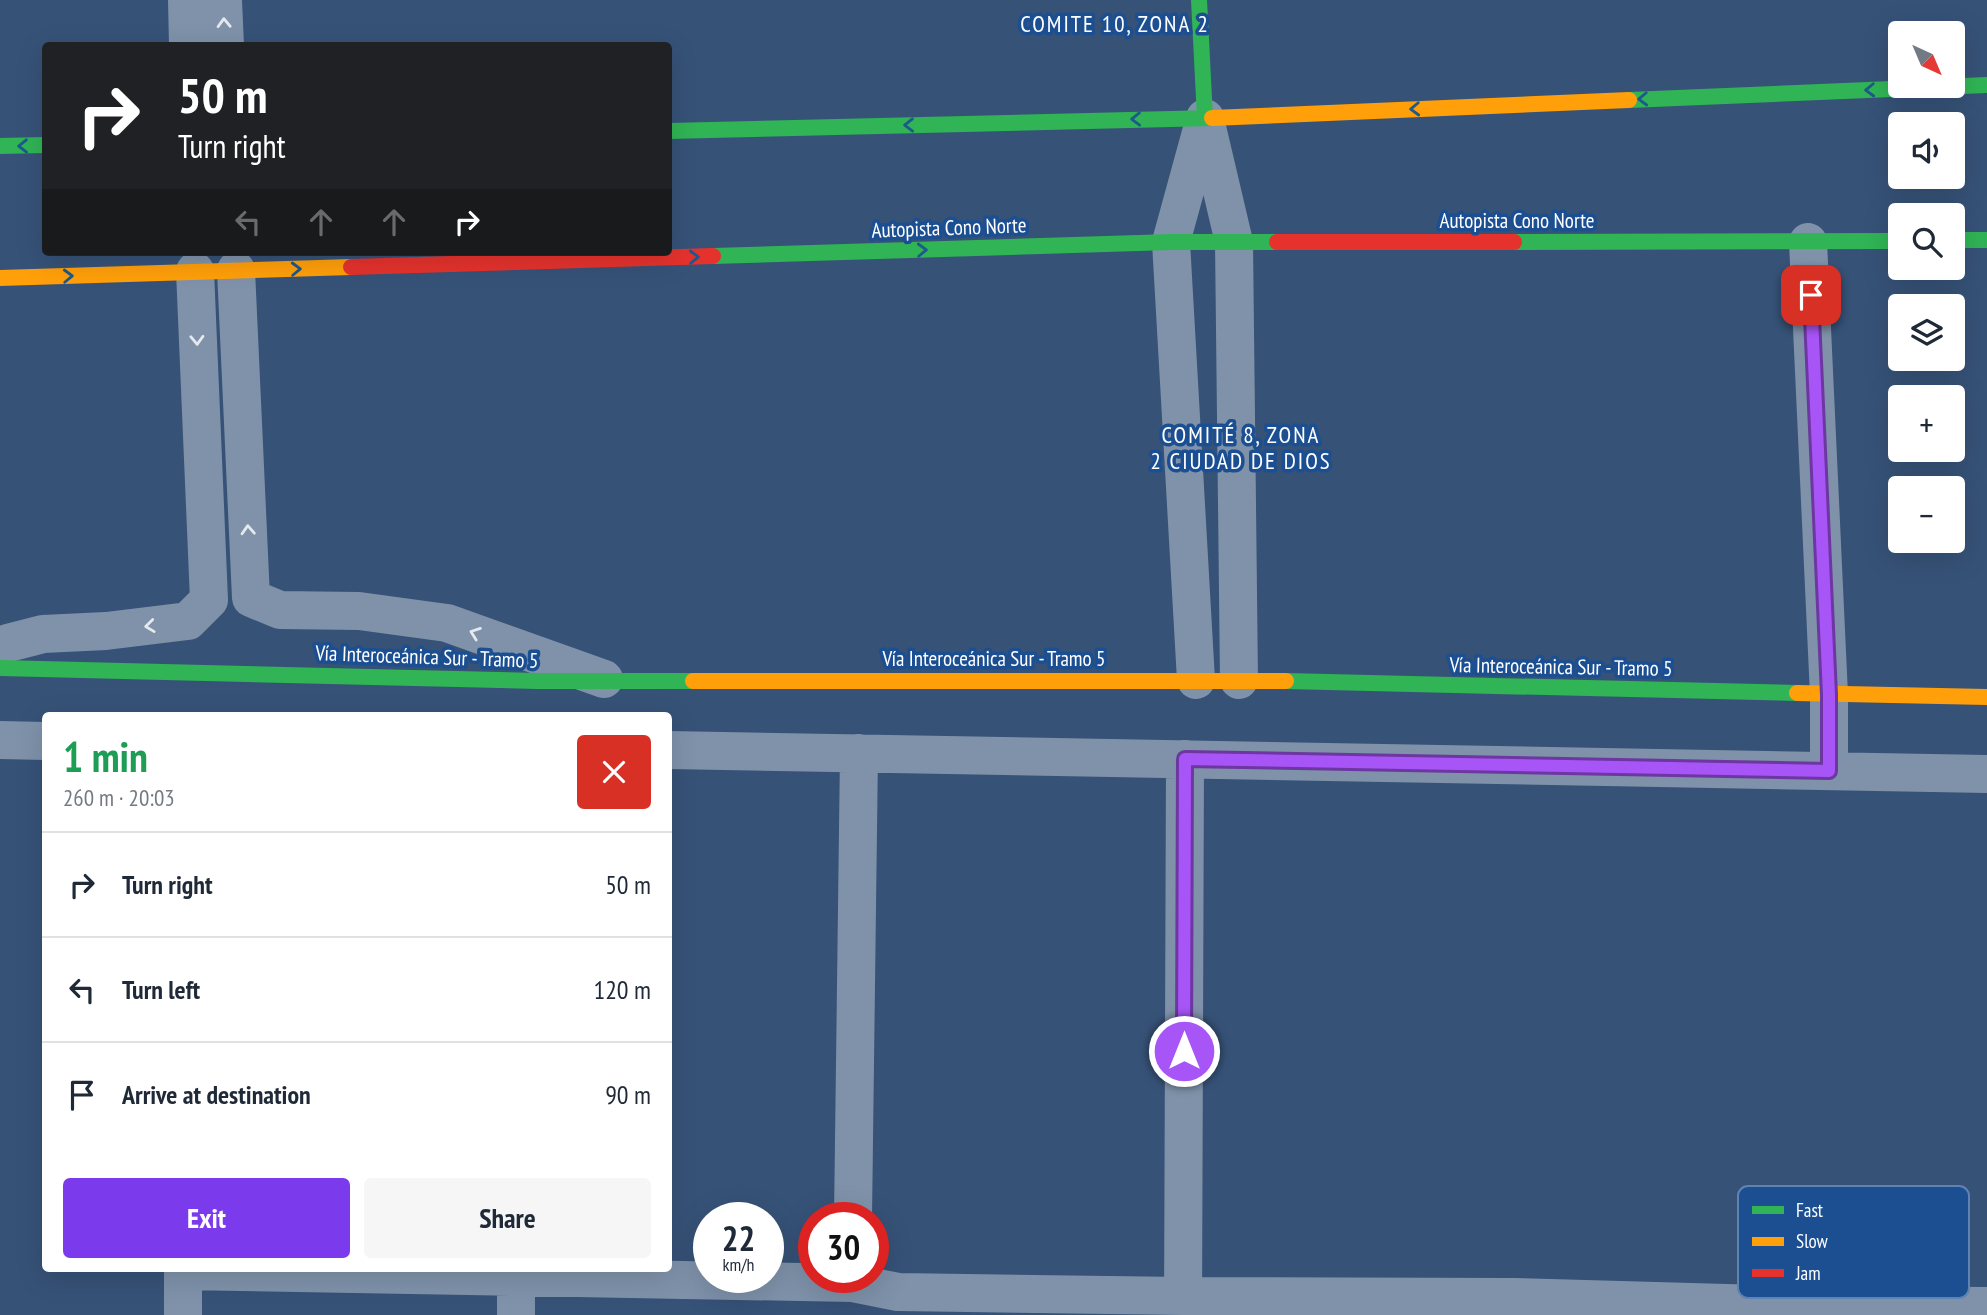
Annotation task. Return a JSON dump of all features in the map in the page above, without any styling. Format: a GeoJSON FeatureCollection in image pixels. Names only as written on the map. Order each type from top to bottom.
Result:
{"type":"FeatureCollection","features":[{"type":"Feature","properties":{"kind":"main road"},"geometry":{"type":"LineString","coordinates":[[1199,0],[1205,118]]}},
{"type":"Feature","properties":{"kind":"main road"},"geometry":{"type":"LineString","coordinates":[[672,131],[1205,118],[1987,85]]}},
{"type":"Feature","properties":{"kind":"main road"},"geometry":{"type":"LineString","coordinates":[[0,146],[42,145]]}},
{"type":"Feature","properties":{"kind":"main road","name":"Autopista Cono Norte"},"geometry":{"type":"LineString","coordinates":[[0,278],[1171,242],[1888,240]]}},
{"type":"Feature","properties":{"kind":"main road"},"geometry":{"type":"LineString","coordinates":[[1965,240],[1987,240]]}},
{"type":"Feature","properties":{"kind":"main road","name":"Vía Interoceánica Sur - Tramo 5"},"geometry":{"type":"LineString","coordinates":[[0,668],[537,681],[1239,680],[1987,697]]}},
{"type":"Feature","properties":{"kind":"street"},"geometry":{"type":"LineString","coordinates":[[187,0],[188,42]]}},
{"type":"Feature","properties":{"kind":"street"},"geometry":{"type":"LineString","coordinates":[[223,0],[225,42]]}},
{"type":"Feature","properties":{"kind":"street"},"geometry":{"type":"LineString","coordinates":[[1205,118],[1234,242],[1239,680]]}},
{"type":"Feature","properties":{"kind":"street"},"geometry":{"type":"LineString","coordinates":[[1196,680],[1171,242],[1205,118]]}},
{"type":"Feature","properties":{"kind":"street"},"geometry":{"type":"LineString","coordinates":[[1808,242],[1829,695],[1829,771]]}},
{"type":"Feature","properties":{"kind":"street"},"geometry":{"type":"LineString","coordinates":[[236,270],[251,598],[280,610],[359,611],[447,623],[608,681]]}},
{"type":"Feature","properties":{"kind":"street"},"geometry":{"type":"LineString","coordinates":[[0,649],[8,643],[43,634],[106,631],[188,621],[209,600],[195,271]]}},
{"type":"Feature","properties":{"kind":"street"},"geometry":{"type":"LineString","coordinates":[[0,740],[42,741]]}},
{"type":"Feature","properties":{"kind":"street"},"geometry":{"type":"LineString","coordinates":[[672,750],[1987,774]]}},
{"type":"Feature","properties":{"kind":"street"},"geometry":{"type":"LineString","coordinates":[[853,1202],[859,753]]}},
{"type":"Feature","properties":{"kind":"street"},"geometry":{"type":"LineString","coordinates":[[1183,1306],[1185,759]]}},
{"type":"Feature","properties":{"kind":"street"},"geometry":{"type":"LineString","coordinates":[[183,1272],[183,1315]]}},
{"type":"Feature","properties":{"kind":"street"},"geometry":{"type":"LineString","coordinates":[[278,1272],[516,1277],[798,1290]]}},
{"type":"Feature","properties":{"kind":"street"},"geometry":{"type":"LineString","coordinates":[[516,1277],[516,1315]]}},
{"type":"Feature","properties":{"kind":"street"},"geometry":{"type":"LineString","coordinates":[[889,1292],[1183,1306],[1827,1310],[1987,1306]]}},
{"type":"Feature","properties":{"kind":"traffic: fast"},"geometry":{"type":"LineString","coordinates":[[1199,0],[1205,118]]}},
{"type":"Feature","properties":{"kind":"traffic: fast"},"geometry":{"type":"LineString","coordinates":[[1629,100],[1987,85]]}},
{"type":"Feature","properties":{"kind":"traffic: fast"},"geometry":{"type":"LineString","coordinates":[[672,131],[1212,118]]}},
{"type":"Feature","properties":{"kind":"traffic: fast"},"geometry":{"type":"LineString","coordinates":[[0,146],[42,145]]}},
{"type":"Feature","properties":{"kind":"traffic: fast"},"geometry":{"type":"LineString","coordinates":[[1965,240],[1987,240]]}},
{"type":"Feature","properties":{"kind":"traffic: fast"},"geometry":{"type":"LineString","coordinates":[[1514,242],[1888,241]]}},
{"type":"Feature","properties":{"kind":"traffic: fast"},"geometry":{"type":"LineString","coordinates":[[713,256],[1171,242],[1277,242]]}},
{"type":"Feature","properties":{"kind":"traffic: fast"},"geometry":{"type":"LineString","coordinates":[[0,668],[537,681],[693,681]]}},
{"type":"Feature","properties":{"kind":"traffic: fast"},"geometry":{"type":"LineString","coordinates":[[1286,681],[1797,693]]}},
{"type":"Feature","properties":{"kind":"traffic: slow"},"geometry":{"type":"LineString","coordinates":[[1212,118],[1629,100]]}},
{"type":"Feature","properties":{"kind":"traffic: slow"},"geometry":{"type":"LineString","coordinates":[[0,278],[351,267]]}},
{"type":"Feature","properties":{"kind":"traffic: slow"},"geometry":{"type":"LineString","coordinates":[[693,681],[1286,681]]}},
{"type":"Feature","properties":{"kind":"traffic: slow"},"geometry":{"type":"LineString","coordinates":[[1797,693],[1987,697]]}},
{"type":"Feature","properties":{"kind":"traffic: jam"},"geometry":{"type":"LineString","coordinates":[[1277,242],[1514,242]]}},
{"type":"Feature","properties":{"kind":"traffic: jam"},"geometry":{"type":"LineString","coordinates":[[351,267],[713,256]]}},
{"type":"Feature","properties":{"kind":"district","name":"COMITE 10, ZONA 2"},"geometry":{"type":"Point","coordinates":[1115,24]}},
{"type":"Feature","properties":{"kind":"district","name":"COMITÉ 8, ZONA 2 CIUDAD DE DIOS"},"geometry":{"type":"Point","coordinates":[1241,448]}},
{"type":"Feature","properties":{"kind":"route"},"geometry":{"type":"LineString","coordinates":[[1184,1051],[1185,759],[1829,771],[1829,695],[1811,295]]}}]}
